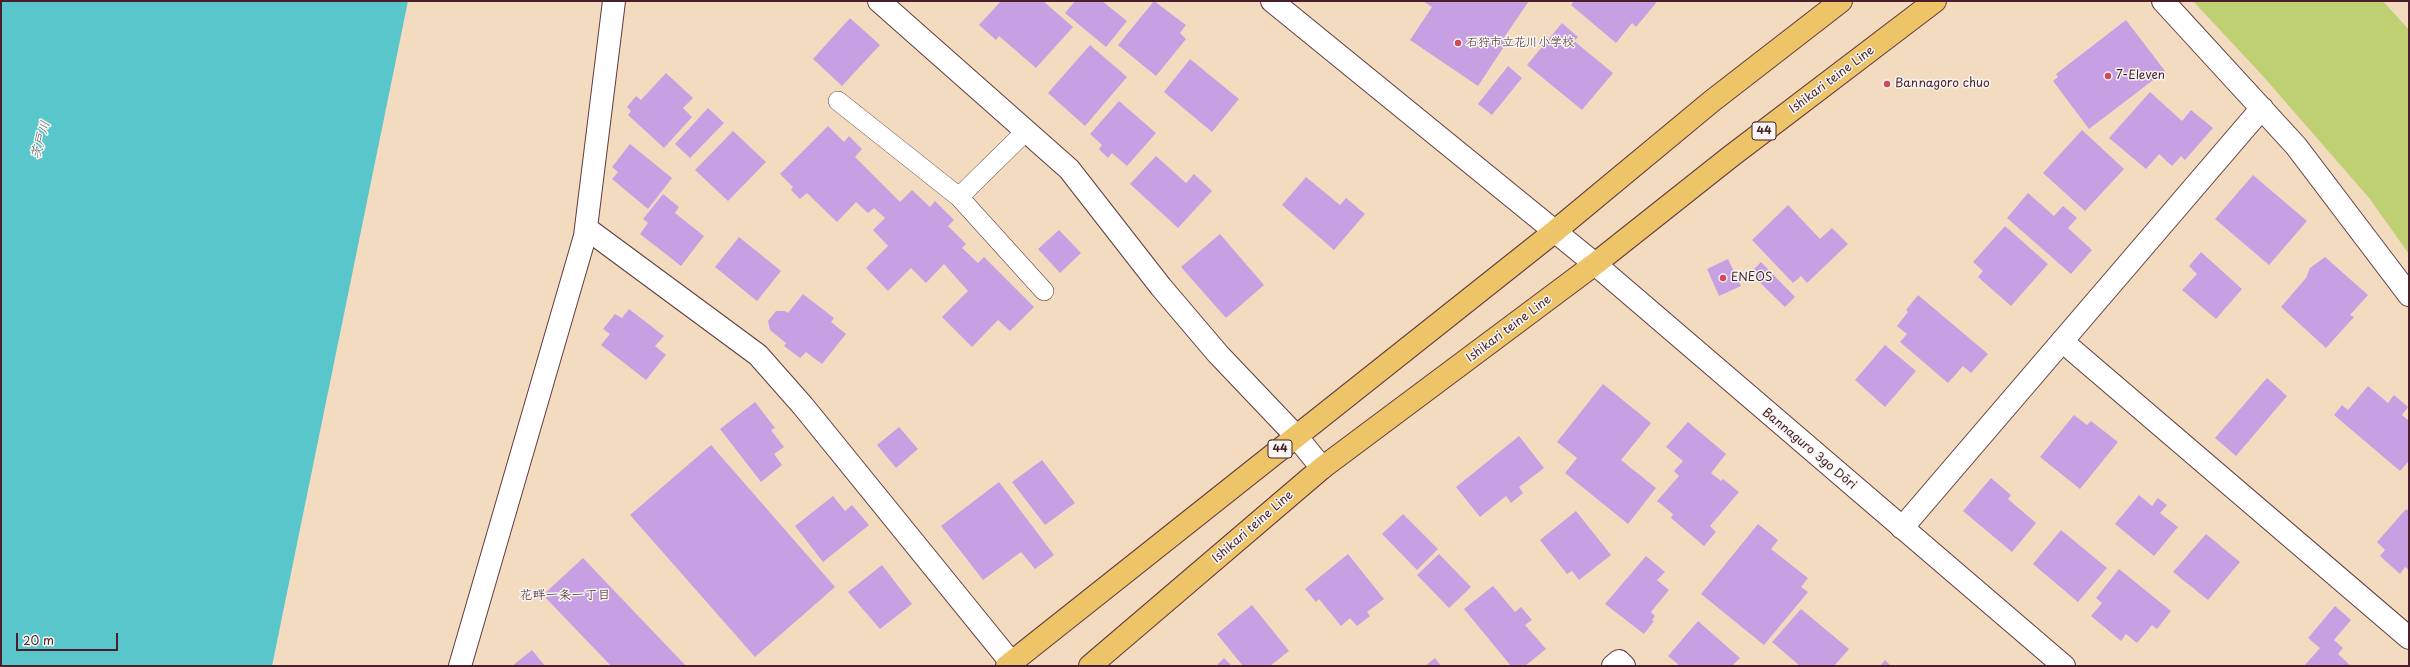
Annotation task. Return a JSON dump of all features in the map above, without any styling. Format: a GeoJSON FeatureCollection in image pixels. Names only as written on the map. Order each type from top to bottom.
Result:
{"type":"FeatureCollection","features":[{"type":"Feature","properties":{"kind":"main road","name":"44"},"geometry":{"type":"LineString","coordinates":[[1011,665],[1296,436],[1554,232],[1712,101],[1841,1]]}},
{"type":"Feature","properties":{"kind":"main road","name":"Ishikari teine Line"},"geometry":{"type":"LineString","coordinates":[[1090,666],[1322,468],[1595,264],[1730,157],[1935,1]]}},
{"type":"Feature","properties":{"kind":"street"},"geometry":{"type":"LineString","coordinates":[[460,666],[586,228],[614,1]]}},
{"type":"Feature","properties":{"kind":"street"},"geometry":{"type":"LineString","coordinates":[[879,1],[1069,169],[1161,287],[1218,354],[1296,436],[1322,468]]}},
{"type":"Feature","properties":{"kind":"street","name":"Bannaguro 3go Dōri"},"geometry":{"type":"LineString","coordinates":[[1272,1],[1595,264],[2064,666]]}},
{"type":"Feature","properties":{"kind":"street"},"geometry":{"type":"LineString","coordinates":[[2163,1],[2296,146],[2409,295]]}},
{"type":"Feature","properties":{"kind":"street"},"geometry":{"type":"LineString","coordinates":[[1902,528],[2262,108]]}},
{"type":"Feature","properties":{"kind":"street"},"geometry":{"type":"LineString","coordinates":[[586,228],[758,355],[803,406],[1011,665]]}},
{"type":"Feature","properties":{"kind":"street"},"geometry":{"type":"LineString","coordinates":[[2062,341],[2409,638]]}},
{"type":"Feature","properties":{"kind":"street"},"geometry":{"type":"LineString","coordinates":[[1613,666],[1619,661],[1624,666]]}},
{"type":"Feature","properties":{"kind":"lane"},"geometry":{"type":"LineString","coordinates":[[838,101],[959,196],[1044,291]]}},
{"type":"Feature","properties":{"kind":"lane"},"geometry":{"type":"LineString","coordinates":[[959,196],[1026,131]]}},
{"type":"Feature","properties":{"kind":"green space"},"geometry":{"type":"Polygon","coordinates":[[[2193,1],[2383,1],[2409,30],[2409,254],[2370,199],[2262,75],[2193,1]]]}},
{"type":"Feature","properties":{"kind":"water","name":"茨戸川"},"geometry":{"type":"Polygon","coordinates":[[[1,1],[408,1],[272,666],[1,666],[1,1]]]}},
{"type":"Feature","properties":{"kind":"building"},"geometry":{"type":"Polygon","coordinates":[[[1001,1],[1043,1],[1073,27],[1036,68],[999,36],[996,40],[979,25],[1001,1]]]}},
{"type":"Feature","properties":{"kind":"building"},"geometry":{"type":"Polygon","coordinates":[[[1075,1],[1102,1],[1127,21],[1106,47],[1065,13],[1075,1]]]}},
{"type":"Feature","properties":{"kind":"building"},"geometry":{"type":"Polygon","coordinates":[[[1154,1],[1186,25],[1180,33],[1186,39],[1156,76],[1118,45],[1154,1]]]}},
{"type":"Feature","properties":{"kind":"building"},"geometry":{"type":"Polygon","coordinates":[[[1423,1],[1529,1],[1503,39],[1507,42],[1478,86],[1410,40],[1432,7],[1423,1]]]}},
{"type":"Feature","properties":{"kind":"building"},"geometry":{"type":"Polygon","coordinates":[[[1574,1],[1655,1],[1656,3],[1636,27],[1632,23],[1616,43],[1571,5],[1574,1]]]}},
{"type":"Feature","properties":{"kind":"building"},"geometry":{"type":"Polygon","coordinates":[[[850,18],[880,45],[842,86],[813,59],[850,18]]]}},
{"type":"Feature","properties":{"kind":"building","name":"7-Eleven"},"geometry":{"type":"Polygon","coordinates":[[[2126,20],[2165,71],[2089,129],[2053,81],[2058,77],[2056,74],[2126,20]]]}},
{"type":"Feature","properties":{"kind":"building"},"geometry":{"type":"Polygon","coordinates":[[[1562,23],[1578,37],[1574,41],[1613,73],[1582,110],[1527,65],[1562,23]]]}},
{"type":"Feature","properties":{"kind":"building"},"geometry":{"type":"Polygon","coordinates":[[[1090,45],[1127,77],[1085,126],[1048,93],[1090,45]]]}},
{"type":"Feature","properties":{"kind":"building"},"geometry":{"type":"Polygon","coordinates":[[[1190,59],[1239,99],[1212,132],[1164,92],[1190,59]]]}},
{"type":"Feature","properties":{"kind":"building"},"geometry":{"type":"Polygon","coordinates":[[[1508,66],[1522,78],[1492,115],[1478,104],[1508,66]]]}},
{"type":"Feature","properties":{"kind":"building"},"geometry":{"type":"Polygon","coordinates":[[[666,73],[693,98],[683,108],[692,117],[664,148],[628,115],[631,111],[627,107],[636,96],[641,100],[666,73]]]}},
{"type":"Feature","properties":{"kind":"building"},"geometry":{"type":"Polygon","coordinates":[[[2150,92],[2182,121],[2191,110],[2213,128],[2185,160],[2181,156],[2172,166],[2159,154],[2146,169],[2109,138],[2150,92]]]}},
{"type":"Feature","properties":{"kind":"building"},"geometry":{"type":"Polygon","coordinates":[[[1119,101],[1156,133],[1127,166],[1112,153],[1108,158],[1099,149],[1102,145],[1090,134],[1119,101]]]}},
{"type":"Feature","properties":{"kind":"building"},"geometry":{"type":"Polygon","coordinates":[[[708,108],[724,123],[690,158],[675,144],[708,108]]]}},
{"type":"Feature","properties":{"kind":"building"},"geometry":{"type":"Polygon","coordinates":[[[828,126],[844,142],[849,136],[862,149],[855,157],[900,202],[912,190],[930,207],[935,201],[954,220],[948,226],[966,244],[962,248],[978,263],[984,257],[1034,307],[1010,331],[998,320],[972,347],[942,317],[968,291],[944,264],[926,283],[911,268],[888,291],[866,268],[888,246],[873,230],[885,218],[874,208],[868,213],[856,202],[837,222],[807,193],[800,199],[791,190],[793,187],[780,174],[828,126]]]}},
{"type":"Feature","properties":{"kind":"building"},"geometry":{"type":"Polygon","coordinates":[[[2082,130],[2124,169],[2085,211],[2043,173],[2082,130]]]}},
{"type":"Feature","properties":{"kind":"building"},"geometry":{"type":"Polygon","coordinates":[[[733,131],[766,162],[728,201],[695,170],[733,131]]]}},
{"type":"Feature","properties":{"kind":"building"},"geometry":{"type":"Polygon","coordinates":[[[630,144],[672,178],[648,209],[612,179],[618,172],[612,167],[630,144]]]}},
{"type":"Feature","properties":{"kind":"building"},"geometry":{"type":"Polygon","coordinates":[[[1156,156],[1186,183],[1194,174],[1212,191],[1178,228],[1130,184],[1156,156]]]}},
{"type":"Feature","properties":{"kind":"building"},"geometry":{"type":"Polygon","coordinates":[[[2253,175],[2307,221],[2269,265],[2215,219],[2253,175]]]}},
{"type":"Feature","properties":{"kind":"building"},"geometry":{"type":"Polygon","coordinates":[[[1306,177],[1340,205],[1346,198],[1365,214],[1334,250],[1282,205],[1306,177]]]}},
{"type":"Feature","properties":{"kind":"building"},"geometry":{"type":"Polygon","coordinates":[[[2028,193],[2054,216],[2063,206],[2077,218],[2068,228],[2092,250],[2071,274],[2007,218],[2028,193]]]}},
{"type":"Feature","properties":{"kind":"building"},"geometry":{"type":"Polygon","coordinates":[[[663,194],[679,207],[675,213],[704,236],[681,266],[640,234],[648,223],[643,219],[663,194]]]}},
{"type":"Feature","properties":{"kind":"building"},"geometry":{"type":"Polygon","coordinates":[[[1788,205],[1820,239],[1832,228],[1848,244],[1807,283],[1801,276],[1793,283],[1752,240],[1788,205]]]}},
{"type":"Feature","properties":{"kind":"building"},"geometry":{"type":"Polygon","coordinates":[[[2005,226],[2048,264],[2011,306],[1978,277],[1983,271],[1973,262],[2005,226]]]}},
{"type":"Feature","properties":{"kind":"building"},"geometry":{"type":"Polygon","coordinates":[[[1059,230],[1081,253],[1060,273],[1038,249],[1059,230]]]}},
{"type":"Feature","properties":{"kind":"building"},"geometry":{"type":"Polygon","coordinates":[[[1220,234],[1264,285],[1226,318],[1181,267],[1220,234]]]}},
{"type":"Feature","properties":{"kind":"building"},"geometry":{"type":"Polygon","coordinates":[[[739,237],[781,271],[757,301],[715,267],[739,237]]]}},
{"type":"Feature","properties":{"kind":"building"},"geometry":{"type":"Polygon","coordinates":[[[2201,252],[2242,289],[2216,319],[2182,290],[2197,274],[2189,266],[2201,252]]]}},
{"type":"Feature","properties":{"kind":"building"},"geometry":{"type":"Polygon","coordinates":[[[2325,257],[2368,295],[2350,315],[2354,317],[2326,348],[2281,307],[2306,278],[2310,268],[2325,257]]]}},
{"type":"Feature","properties":{"kind":"building"},"geometry":{"type":"Polygon","coordinates":[[[1728,259],[1741,286],[1719,296],[1707,269],[1728,259]]]}},
{"type":"Feature","properties":{"kind":"building"},"geometry":{"type":"Polygon","coordinates":[[[1761,262],[1795,297],[1785,307],[1750,273],[1761,262]]]}},
{"type":"Feature","properties":{"kind":"building"},"geometry":{"type":"Polygon","coordinates":[[[803,294],[834,318],[831,322],[846,334],[822,364],[806,352],[800,358],[784,346],[786,343],[770,330],[768,321],[776,311],[785,311],[788,313],[803,294]]]}},
{"type":"Feature","properties":{"kind":"building"},"geometry":{"type":"Polygon","coordinates":[[[1918,295],[1988,354],[1971,373],[1963,366],[1948,383],[1900,342],[1907,334],[1897,326],[1908,312],[1906,310],[1918,295]]]}},
{"type":"Feature","properties":{"kind":"building"},"geometry":{"type":"Polygon","coordinates":[[[629,309],[664,336],[655,346],[666,355],[646,380],[601,345],[610,334],[603,329],[615,314],[622,318],[629,309]]]}},
{"type":"Feature","properties":{"kind":"building"},"geometry":{"type":"Polygon","coordinates":[[[1885,345],[1916,371],[1885,407],[1855,380],[1885,345]]]}},
{"type":"Feature","properties":{"kind":"building"},"geometry":{"type":"Polygon","coordinates":[[[2267,378],[2287,396],[2236,456],[2215,438],[2267,378]]]}},
{"type":"Feature","properties":{"kind":"building"},"geometry":{"type":"Polygon","coordinates":[[[1603,384],[1651,423],[1621,460],[1656,488],[1628,524],[1565,473],[1577,458],[1557,442],[1603,384]]]}},
{"type":"Feature","properties":{"kind":"building"},"geometry":{"type":"Polygon","coordinates":[[[2368,386],[2388,403],[2394,395],[2408,407],[2402,415],[2409,421],[2409,461],[2400,471],[2334,415],[2342,405],[2348,410],[2368,386]]]}},
{"type":"Feature","properties":{"kind":"building"},"geometry":{"type":"Polygon","coordinates":[[[755,402],[775,428],[771,430],[784,447],[774,454],[782,465],[761,482],[720,429],[755,402]]]}},
{"type":"Feature","properties":{"kind":"building"},"geometry":{"type":"Polygon","coordinates":[[[2074,415],[2087,425],[2091,421],[2118,442],[2080,489],[2040,457],[2074,415]]]}},
{"type":"Feature","properties":{"kind":"building"},"geometry":{"type":"Polygon","coordinates":[[[1688,422],[1726,454],[1711,473],[1721,481],[1723,479],[1739,492],[1710,526],[1716,532],[1704,546],[1671,518],[1673,514],[1657,501],[1679,476],[1674,471],[1683,461],[1666,447],[1688,422]]]}},
{"type":"Feature","properties":{"kind":"building"},"geometry":{"type":"Polygon","coordinates":[[[899,427],[918,449],[896,468],[877,445],[899,427]]]}},
{"type":"Feature","properties":{"kind":"building"},"geometry":{"type":"Polygon","coordinates":[[[1519,436],[1544,468],[1519,487],[1523,493],[1511,503],[1506,496],[1480,517],[1456,487],[1519,436]]]}},
{"type":"Feature","properties":{"kind":"building"},"geometry":{"type":"Polygon","coordinates":[[[711,445],[835,587],[755,657],[630,515],[711,445]]]}},
{"type":"Feature","properties":{"kind":"building"},"geometry":{"type":"Polygon","coordinates":[[[1042,460],[1075,503],[1045,525],[1012,482],[1042,460]]]}},
{"type":"Feature","properties":{"kind":"building"},"geometry":{"type":"Polygon","coordinates":[[[1991,478],[2011,495],[2008,499],[2036,523],[2012,552],[1963,511],[1991,478]]]}},
{"type":"Feature","properties":{"kind":"building"},"geometry":{"type":"Polygon","coordinates":[[[999,482],[1054,555],[1035,569],[1021,552],[983,580],[941,526],[999,482]]]}},
{"type":"Feature","properties":{"kind":"building"},"geometry":{"type":"Polygon","coordinates":[[[2139,495],[2152,506],[2158,498],[2167,505],[2160,513],[2178,527],[2154,556],[2115,524],[2139,495]]]}},
{"type":"Feature","properties":{"kind":"building"},"geometry":{"type":"Polygon","coordinates":[[[833,496],[845,511],[852,505],[869,525],[823,562],[795,526],[833,496]]]}},
{"type":"Feature","properties":{"kind":"building"},"geometry":{"type":"Polygon","coordinates":[[[2406,509],[2409,511],[2409,570],[2405,567],[2400,574],[2380,556],[2385,550],[2377,542],[2406,509]]]}},
{"type":"Feature","properties":{"kind":"building"},"geometry":{"type":"Polygon","coordinates":[[[1576,511],[1611,555],[1579,580],[1572,571],[1567,574],[1540,540],[1576,511]]]}},
{"type":"Feature","properties":{"kind":"building"},"geometry":{"type":"Polygon","coordinates":[[[1403,514],[1438,549],[1417,570],[1382,534],[1403,514]]]}},
{"type":"Feature","properties":{"kind":"building"},"geometry":{"type":"Polygon","coordinates":[[[1758,524],[1778,540],[1771,549],[1808,578],[1801,587],[1808,592],[1764,645],[1701,594],[1758,524]]]}},
{"type":"Feature","properties":{"kind":"building"},"geometry":{"type":"Polygon","coordinates":[[[2061,530],[2107,568],[2078,602],[2033,564],[2061,530]]]}},
{"type":"Feature","properties":{"kind":"building"},"geometry":{"type":"Polygon","coordinates":[[[2206,534],[2240,562],[2208,600],[2173,572],[2206,534]]]}},
{"type":"Feature","properties":{"kind":"building"},"geometry":{"type":"Polygon","coordinates":[[[1348,554],[1384,599],[1367,612],[1370,616],[1357,626],[1350,618],[1341,626],[1319,599],[1316,602],[1305,589],[1348,554]]]}},
{"type":"Feature","properties":{"kind":"building"},"geometry":{"type":"Polygon","coordinates":[[[1439,554],[1471,587],[1449,608],[1417,575],[1439,554]]]}},
{"type":"Feature","properties":{"kind":"building"},"geometry":{"type":"Polygon","coordinates":[[[1646,556],[1665,572],[1657,580],[1669,590],[1651,612],[1655,616],[1652,620],[1654,621],[1644,634],[1605,604],[1646,556]]]}},
{"type":"Feature","properties":{"kind":"building"},"geometry":{"type":"Polygon","coordinates":[[[583,558],[686,666],[611,666],[543,595],[583,558]]]}},
{"type":"Feature","properties":{"kind":"building"},"geometry":{"type":"Polygon","coordinates":[[[882,565],[912,604],[880,629],[848,592],[882,565]]]}},
{"type":"Feature","properties":{"kind":"building"},"geometry":{"type":"Polygon","coordinates":[[[2119,569],[2171,611],[2157,629],[2152,625],[2137,643],[2126,634],[2121,641],[2091,616],[2102,603],[2096,598],[2119,569]]]}},
{"type":"Feature","properties":{"kind":"building"},"geometry":{"type":"Polygon","coordinates":[[[1493,586],[1515,612],[1521,607],[1532,620],[1525,625],[1546,649],[1525,666],[1511,666],[1464,609],[1493,586]]]}},
{"type":"Feature","properties":{"kind":"building"},"geometry":{"type":"Polygon","coordinates":[[[1252,605],[1289,651],[1270,666],[1243,666],[1217,634],[1252,605]]]}},
{"type":"Feature","properties":{"kind":"building"},"geometry":{"type":"Polygon","coordinates":[[[2335,606],[2351,620],[2334,640],[2343,648],[2338,654],[2351,666],[2304,666],[2320,648],[2308,638],[2335,606]]]}},
{"type":"Feature","properties":{"kind":"building"},"geometry":{"type":"Polygon","coordinates":[[[1801,609],[1849,649],[1834,666],[1800,666],[1772,642],[1801,609]]]}},
{"type":"Feature","properties":{"kind":"building"},"geometry":{"type":"Polygon","coordinates":[[[1698,621],[1740,658],[1732,666],[1680,666],[1668,656],[1698,621]]]}},
{"type":"Feature","properties":{"kind":"building"},"geometry":{"type":"Polygon","coordinates":[[[532,650],[545,666],[512,666],[532,650]]]}},
{"type":"Feature","properties":{"kind":"building"},"geometry":{"type":"Polygon","coordinates":[[[1224,658],[1232,666],[1216,666],[1224,658]]]}},
{"type":"Feature","properties":{"kind":"building"},"geometry":{"type":"Polygon","coordinates":[[[1435,658],[1441,666],[1425,666],[1435,658]]]}},
{"type":"Feature","properties":{"kind":"building"},"geometry":{"type":"Polygon","coordinates":[[[1885,660],[1891,666],[1880,666],[1885,660]]]}},
{"type":"Feature","properties":{"kind":"place","name":"石狩市立花川小学校"},"geometry":{"type":"Point","coordinates":[1458,43]}},
{"type":"Feature","properties":{"kind":"place","name":"7-Eleven"},"geometry":{"type":"Point","coordinates":[2108,76]}},
{"type":"Feature","properties":{"kind":"place","name":"Bannagoro chuo"},"geometry":{"type":"Point","coordinates":[1887,84]}},
{"type":"Feature","properties":{"kind":"place","name":"ENEOS"},"geometry":{"type":"Point","coordinates":[1723,278]}},
{"type":"Feature","properties":{"kind":"district","name":"花畔一条一丁目"},"geometry":{"type":"Point","coordinates":[565,595]}}]}
